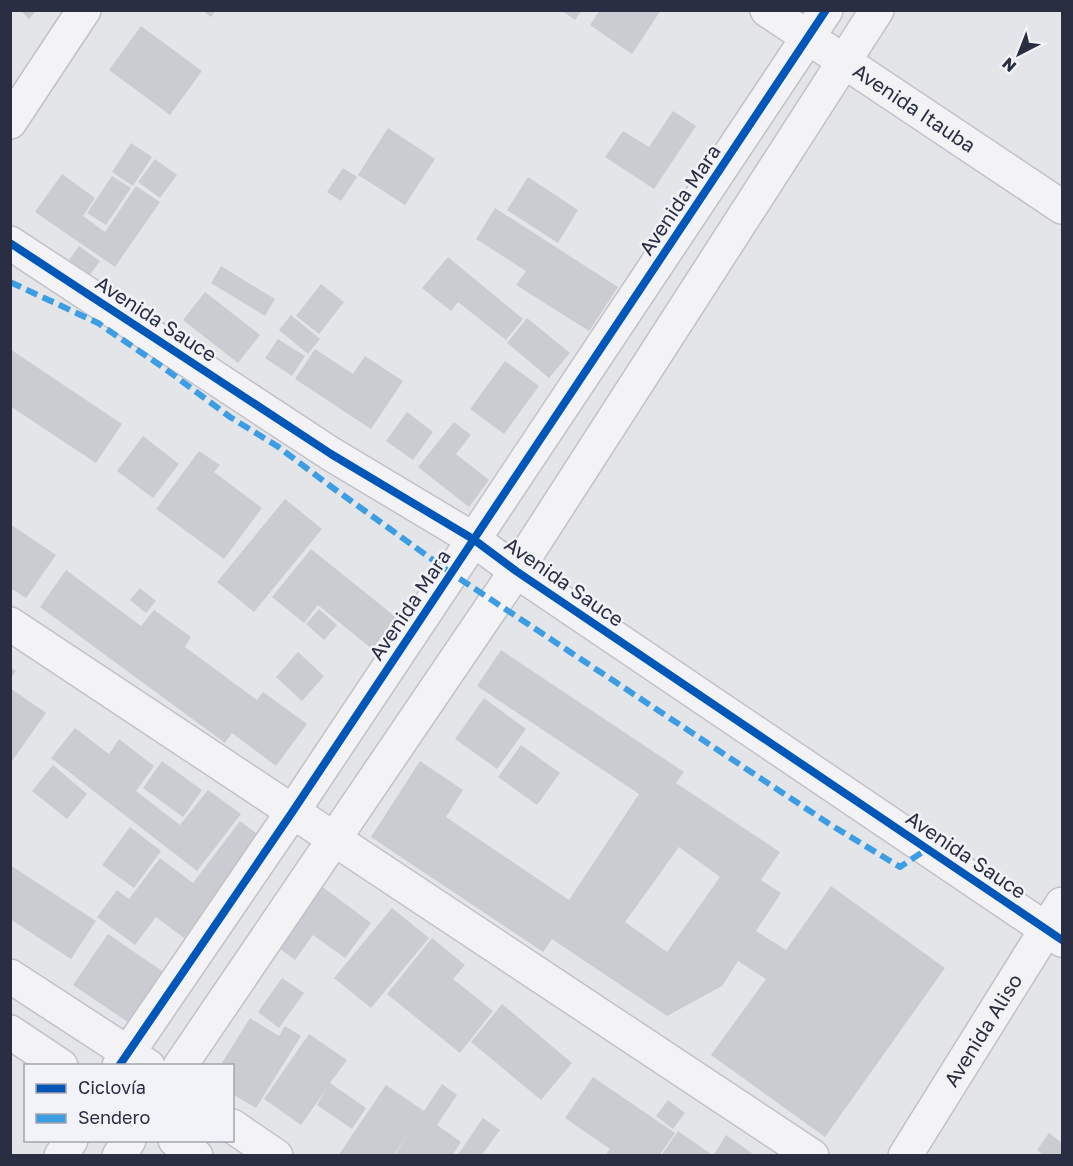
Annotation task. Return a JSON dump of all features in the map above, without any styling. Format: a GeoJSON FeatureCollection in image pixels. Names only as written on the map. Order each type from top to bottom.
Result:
{"type":"FeatureCollection","features":[{"type":"Feature","properties":{"kind":"street"},"geometry":{"type":"LineString","coordinates":[[10,122],[84,10]]}},
{"type":"Feature","properties":{"kind":"street","name":"Avenida Itauba"},"geometry":{"type":"LineString","coordinates":[[767,10],[1062,207]]}},
{"type":"Feature","properties":{"kind":"street","name":"Avenida Mara"},"geometry":{"type":"LineString","coordinates":[[132,1061],[293,811],[826,10]]}},
{"type":"Feature","properties":{"kind":"street"},"geometry":{"type":"LineString","coordinates":[[181,1064],[516,571],[877,10]]}},
{"type":"Feature","properties":{"kind":"street","name":"Avenida Sauce"},"geometry":{"type":"LineString","coordinates":[[10,243],[331,454],[473,539],[516,571],[1057,925]]}},
{"type":"Feature","properties":{"kind":"street"},"geometry":{"type":"LineString","coordinates":[[10,624],[812,1155]]}},
{"type":"Feature","properties":{"kind":"street","name":"Avenida Aliso"},"geometry":{"type":"LineString","coordinates":[[905,1155],[1057,925]]}},
{"type":"Feature","properties":{"kind":"street"},"geometry":{"type":"LineString","coordinates":[[10,976],[132,1061]]}},
{"type":"Feature","properties":{"kind":"street"},"geometry":{"type":"LineString","coordinates":[[10,1032],[59,1064]]}},
{"type":"Feature","properties":{"kind":"street"},"geometry":{"type":"LineString","coordinates":[[234,1127],[276,1155]]}},
{"type":"Feature","properties":{"kind":"street"},"geometry":{"type":"LineString","coordinates":[[61,1155],[69,1142]]}},
{"type":"Feature","properties":{"kind":"street"},"geometry":{"type":"LineString","coordinates":[[119,1155],[128,1142]]}},
{"type":"Feature","properties":{"kind":"street"},"geometry":{"type":"LineString","coordinates":[[178,1142],[196,1155]]}},
{"type":"Feature","properties":{"kind":"building"},"geometry":{"type":"Polygon","coordinates":[[[20,10],[37,10],[29,19],[20,10]]]}},
{"type":"Feature","properties":{"kind":"building"},"geometry":{"type":"Polygon","coordinates":[[[202,10],[216,10],[211,17],[202,10]]]}},
{"type":"Feature","properties":{"kind":"building"},"geometry":{"type":"Polygon","coordinates":[[[561,10],[582,10],[575,20],[561,10]]]}},
{"type":"Feature","properties":{"kind":"building"},"geometry":{"type":"Polygon","coordinates":[[[600,10],[661,10],[632,54],[590,25],[600,10]]]}},
{"type":"Feature","properties":{"kind":"building"},"geometry":{"type":"Polygon","coordinates":[[[141,26],[202,71],[170,115],[109,70],[141,26]]]}},
{"type":"Feature","properties":{"kind":"building"},"geometry":{"type":"Polygon","coordinates":[[[673,111],[696,126],[654,189],[605,157],[623,131],[649,147],[673,111]]]}},
{"type":"Feature","properties":{"kind":"building"},"geometry":{"type":"Polygon","coordinates":[[[388,128],[435,159],[405,205],[358,175],[388,128]]]}},
{"type":"Feature","properties":{"kind":"building"},"geometry":{"type":"Polygon","coordinates":[[[131,143],[152,157],[133,186],[112,172],[131,143]]]}},
{"type":"Feature","properties":{"kind":"building"},"geometry":{"type":"Polygon","coordinates":[[[155,159],[177,175],[160,198],[138,182],[155,159]]]}},
{"type":"Feature","properties":{"kind":"building"},"geometry":{"type":"Polygon","coordinates":[[[343,168],[357,177],[341,201],[327,192],[343,168]]]}},
{"type":"Feature","properties":{"kind":"building"},"geometry":{"type":"Polygon","coordinates":[[[62,174],[95,198],[83,216],[105,232],[136,186],[160,202],[115,267],[35,212],[62,174]]]}},
{"type":"Feature","properties":{"kind":"building"},"geometry":{"type":"Polygon","coordinates":[[[112,176],[131,188],[106,225],[87,213],[112,176]]]}},
{"type":"Feature","properties":{"kind":"building"},"geometry":{"type":"Polygon","coordinates":[[[528,177],[578,210],[558,243],[507,210],[528,177]]]}},
{"type":"Feature","properties":{"kind":"building"},"geometry":{"type":"Polygon","coordinates":[[[495,208],[618,287],[589,331],[516,285],[526,271],[476,239],[495,208]]]}},
{"type":"Feature","properties":{"kind":"building"},"geometry":{"type":"Polygon","coordinates":[[[79,246],[100,261],[89,276],[69,260],[79,246]]]}},
{"type":"Feature","properties":{"kind":"building"},"geometry":{"type":"Polygon","coordinates":[[[448,257],[523,319],[506,340],[458,302],[451,311],[422,288],[448,257]]]}},
{"type":"Feature","properties":{"kind":"building"},"geometry":{"type":"Polygon","coordinates":[[[221,266],[275,299],[265,316],[211,283],[221,266]]]}},
{"type":"Feature","properties":{"kind":"building"},"geometry":{"type":"Polygon","coordinates":[[[321,284],[344,302],[319,334],[296,316],[321,284]]]}},
{"type":"Feature","properties":{"kind":"building"},"geometry":{"type":"Polygon","coordinates":[[[205,292],[260,335],[238,363],[183,320],[205,292]]]}},
{"type":"Feature","properties":{"kind":"building"},"geometry":{"type":"Polygon","coordinates":[[[291,315],[320,339],[308,354],[279,330],[291,315]]]}},
{"type":"Feature","properties":{"kind":"building"},"geometry":{"type":"Polygon","coordinates":[[[527,318],[570,353],[549,378],[507,343],[527,318]]]}},
{"type":"Feature","properties":{"kind":"building"},"geometry":{"type":"Polygon","coordinates":[[[278,339],[305,356],[292,376],[265,358],[278,339]]]}},
{"type":"Feature","properties":{"kind":"building"},"geometry":{"type":"Polygon","coordinates":[[[10,349],[122,424],[96,463],[10,406],[10,349]]]}},
{"type":"Feature","properties":{"kind":"building"},"geometry":{"type":"Polygon","coordinates":[[[315,349],[353,374],[365,356],[403,381],[371,429],[295,379],[315,349]]]}},
{"type":"Feature","properties":{"kind":"building"},"geometry":{"type":"Polygon","coordinates":[[[505,361],[539,386],[504,434],[470,409],[505,361]]]}},
{"type":"Feature","properties":{"kind":"building"},"geometry":{"type":"Polygon","coordinates":[[[407,412],[433,432],[413,460],[386,441],[407,412]]]}},
{"type":"Feature","properties":{"kind":"building"},"geometry":{"type":"Polygon","coordinates":[[[454,422],[471,435],[456,454],[489,480],[469,507],[418,467],[454,422]]]}},
{"type":"Feature","properties":{"kind":"building"},"geometry":{"type":"Polygon","coordinates":[[[143,436],[179,464],[153,498],[117,471],[143,436]]]}},
{"type":"Feature","properties":{"kind":"building"},"geometry":{"type":"Polygon","coordinates":[[[199,451],[220,465],[214,472],[262,508],[224,559],[156,509],[199,451]]]}},
{"type":"Feature","properties":{"kind":"building"},"geometry":{"type":"Polygon","coordinates":[[[285,499],[322,529],[254,612],[217,582],[285,499]]]}},
{"type":"Feature","properties":{"kind":"building"},"geometry":{"type":"Polygon","coordinates":[[[10,524],[56,555],[26,598],[10,588],[10,524]]]}},
{"type":"Feature","properties":{"kind":"building"},"geometry":{"type":"Polygon","coordinates":[[[311,549],[397,618],[372,649],[318,605],[304,623],[272,597],[311,549]]]}},
{"type":"Feature","properties":{"kind":"building"},"geometry":{"type":"Polygon","coordinates":[[[66,570],[141,626],[154,610],[191,637],[185,647],[257,700],[263,692],[307,724],[276,766],[232,733],[225,743],[40,607],[66,570]]]}},
{"type":"Feature","properties":{"kind":"building"},"geometry":{"type":"Polygon","coordinates":[[[140,588],[156,601],[146,613],[130,600],[140,588]]]}},
{"type":"Feature","properties":{"kind":"building"},"geometry":{"type":"Polygon","coordinates":[[[319,609],[337,625],[324,640],[306,624],[319,609]]]}},
{"type":"Feature","properties":{"kind":"building"},"geometry":{"type":"Polygon","coordinates":[[[501,650],[684,772],[676,783],[780,852],[761,880],[781,893],[756,931],[786,950],[831,886],[945,968],[825,1137],[711,1055],[766,979],[738,961],[722,986],[667,1016],[552,939],[543,952],[371,837],[420,761],[463,790],[446,817],[569,900],[639,794],[477,686],[501,650]],[[679,847],[625,922],[667,952],[720,877],[679,847]]]}},
{"type":"Feature","properties":{"kind":"building"},"geometry":{"type":"Polygon","coordinates":[[[298,652],[324,676],[302,701],[276,677],[298,652]]]}},
{"type":"Feature","properties":{"kind":"building"},"geometry":{"type":"Polygon","coordinates":[[[10,667],[16,671],[10,679],[10,667]]]}},
{"type":"Feature","properties":{"kind":"building"},"geometry":{"type":"Polygon","coordinates":[[[10,688],[46,713],[10,764],[10,688]]]}},
{"type":"Feature","properties":{"kind":"building"},"geometry":{"type":"Polygon","coordinates":[[[484,698],[526,729],[497,769],[455,739],[484,698]]]}},
{"type":"Feature","properties":{"kind":"building"},"geometry":{"type":"Polygon","coordinates":[[[75,728],[109,754],[119,739],[154,766],[136,791],[180,825],[208,790],[241,814],[197,871],[51,758],[75,728]]]}},
{"type":"Feature","properties":{"kind":"building"},"geometry":{"type":"Polygon","coordinates":[[[521,745],[560,773],[537,805],[498,777],[521,745]]]}},
{"type":"Feature","properties":{"kind":"building"},"geometry":{"type":"Polygon","coordinates":[[[162,761],[202,790],[183,817],[143,788],[162,761]]]}},
{"type":"Feature","properties":{"kind":"building"},"geometry":{"type":"Polygon","coordinates":[[[53,765],[87,794],[67,819],[32,791],[53,765]]]}},
{"type":"Feature","properties":{"kind":"building"},"geometry":{"type":"Polygon","coordinates":[[[240,821],[260,836],[184,938],[156,917],[135,945],[97,917],[117,890],[129,899],[160,858],[193,883],[240,821]]]}},
{"type":"Feature","properties":{"kind":"building"},"geometry":{"type":"Polygon","coordinates":[[[130,827],[161,851],[134,888],[102,865],[130,827]]]}},
{"type":"Feature","properties":{"kind":"building"},"geometry":{"type":"Polygon","coordinates":[[[10,865],[96,921],[71,959],[10,919],[10,865]]]}},
{"type":"Feature","properties":{"kind":"building"},"geometry":{"type":"Polygon","coordinates":[[[320,885],[371,923],[345,958],[313,935],[295,960],[275,945],[320,885]]]}},
{"type":"Feature","properties":{"kind":"building"},"geometry":{"type":"Polygon","coordinates":[[[392,908],[429,938],[371,1008],[334,978],[392,908]]]}},
{"type":"Feature","properties":{"kind":"building"},"geometry":{"type":"Polygon","coordinates":[[[108,934],[165,973],[131,1024],[73,985],[108,934]]]}},
{"type":"Feature","properties":{"kind":"building"},"geometry":{"type":"Polygon","coordinates":[[[432,938],[465,965],[453,979],[493,1011],[460,1053],[387,994],[432,938]]]}},
{"type":"Feature","properties":{"kind":"building"},"geometry":{"type":"Polygon","coordinates":[[[282,978],[304,993],[279,1028],[258,1012],[282,978]]]}},
{"type":"Feature","properties":{"kind":"building"},"geometry":{"type":"Polygon","coordinates":[[[502,1004],[572,1063],[541,1100],[471,1042],[502,1004]]]}},
{"type":"Feature","properties":{"kind":"building"},"geometry":{"type":"Polygon","coordinates":[[[250,1018],[279,1036],[285,1026],[301,1036],[256,1108],[234,1095],[234,1064],[221,1064],[250,1018]]]}},
{"type":"Feature","properties":{"kind":"building"},"geometry":{"type":"Polygon","coordinates":[[[309,1034],[347,1060],[330,1083],[366,1108],[352,1129],[317,1105],[327,1088],[301,1125],[264,1099],[309,1034]]]}},
{"type":"Feature","properties":{"kind":"building"},"geometry":{"type":"Polygon","coordinates":[[[593,1077],[675,1133],[659,1156],[605,1156],[610,1149],[565,1118],[593,1077]]]}},
{"type":"Feature","properties":{"kind":"building"},"geometry":{"type":"Polygon","coordinates":[[[442,1084],[457,1095],[437,1125],[461,1142],[452,1156],[394,1156],[409,1133],[393,1156],[338,1156],[386,1085],[424,1111],[442,1084]]]}},
{"type":"Feature","properties":{"kind":"building"},"geometry":{"type":"Polygon","coordinates":[[[668,1100],[685,1113],[673,1129],[656,1116],[668,1100]]]}},
{"type":"Feature","properties":{"kind":"building"},"geometry":{"type":"Polygon","coordinates":[[[483,1118],[500,1130],[481,1156],[457,1156],[483,1118]]]}},
{"type":"Feature","properties":{"kind":"building"},"geometry":{"type":"Polygon","coordinates":[[[678,1131],[711,1154],[709,1156],[661,1156],[678,1131]]]}},
{"type":"Feature","properties":{"kind":"building"},"geometry":{"type":"Polygon","coordinates":[[[1049,1133],[1062,1143],[1062,1156],[1045,1156],[1037,1150],[1049,1133]]]}},
{"type":"Feature","properties":{"kind":"building"},"geometry":{"type":"Polygon","coordinates":[[[726,1135],[756,1156],[713,1156],[726,1135]]]}},
{"type":"Feature","properties":{"kind":"marked path"},"geometry":{"type":"LineString","coordinates":[[10,282],[98,323],[230,417],[277,446],[451,573],[831,825],[900,867],[927,849]]}},
{"type":"Feature","properties":{"kind":"cycle path"},"geometry":{"type":"LineString","coordinates":[[120,1064],[293,811],[826,10]]}},
{"type":"Feature","properties":{"kind":"cycle path"},"geometry":{"type":"LineString","coordinates":[[10,243],[331,454],[473,539],[516,571],[1062,940]]}}]}
